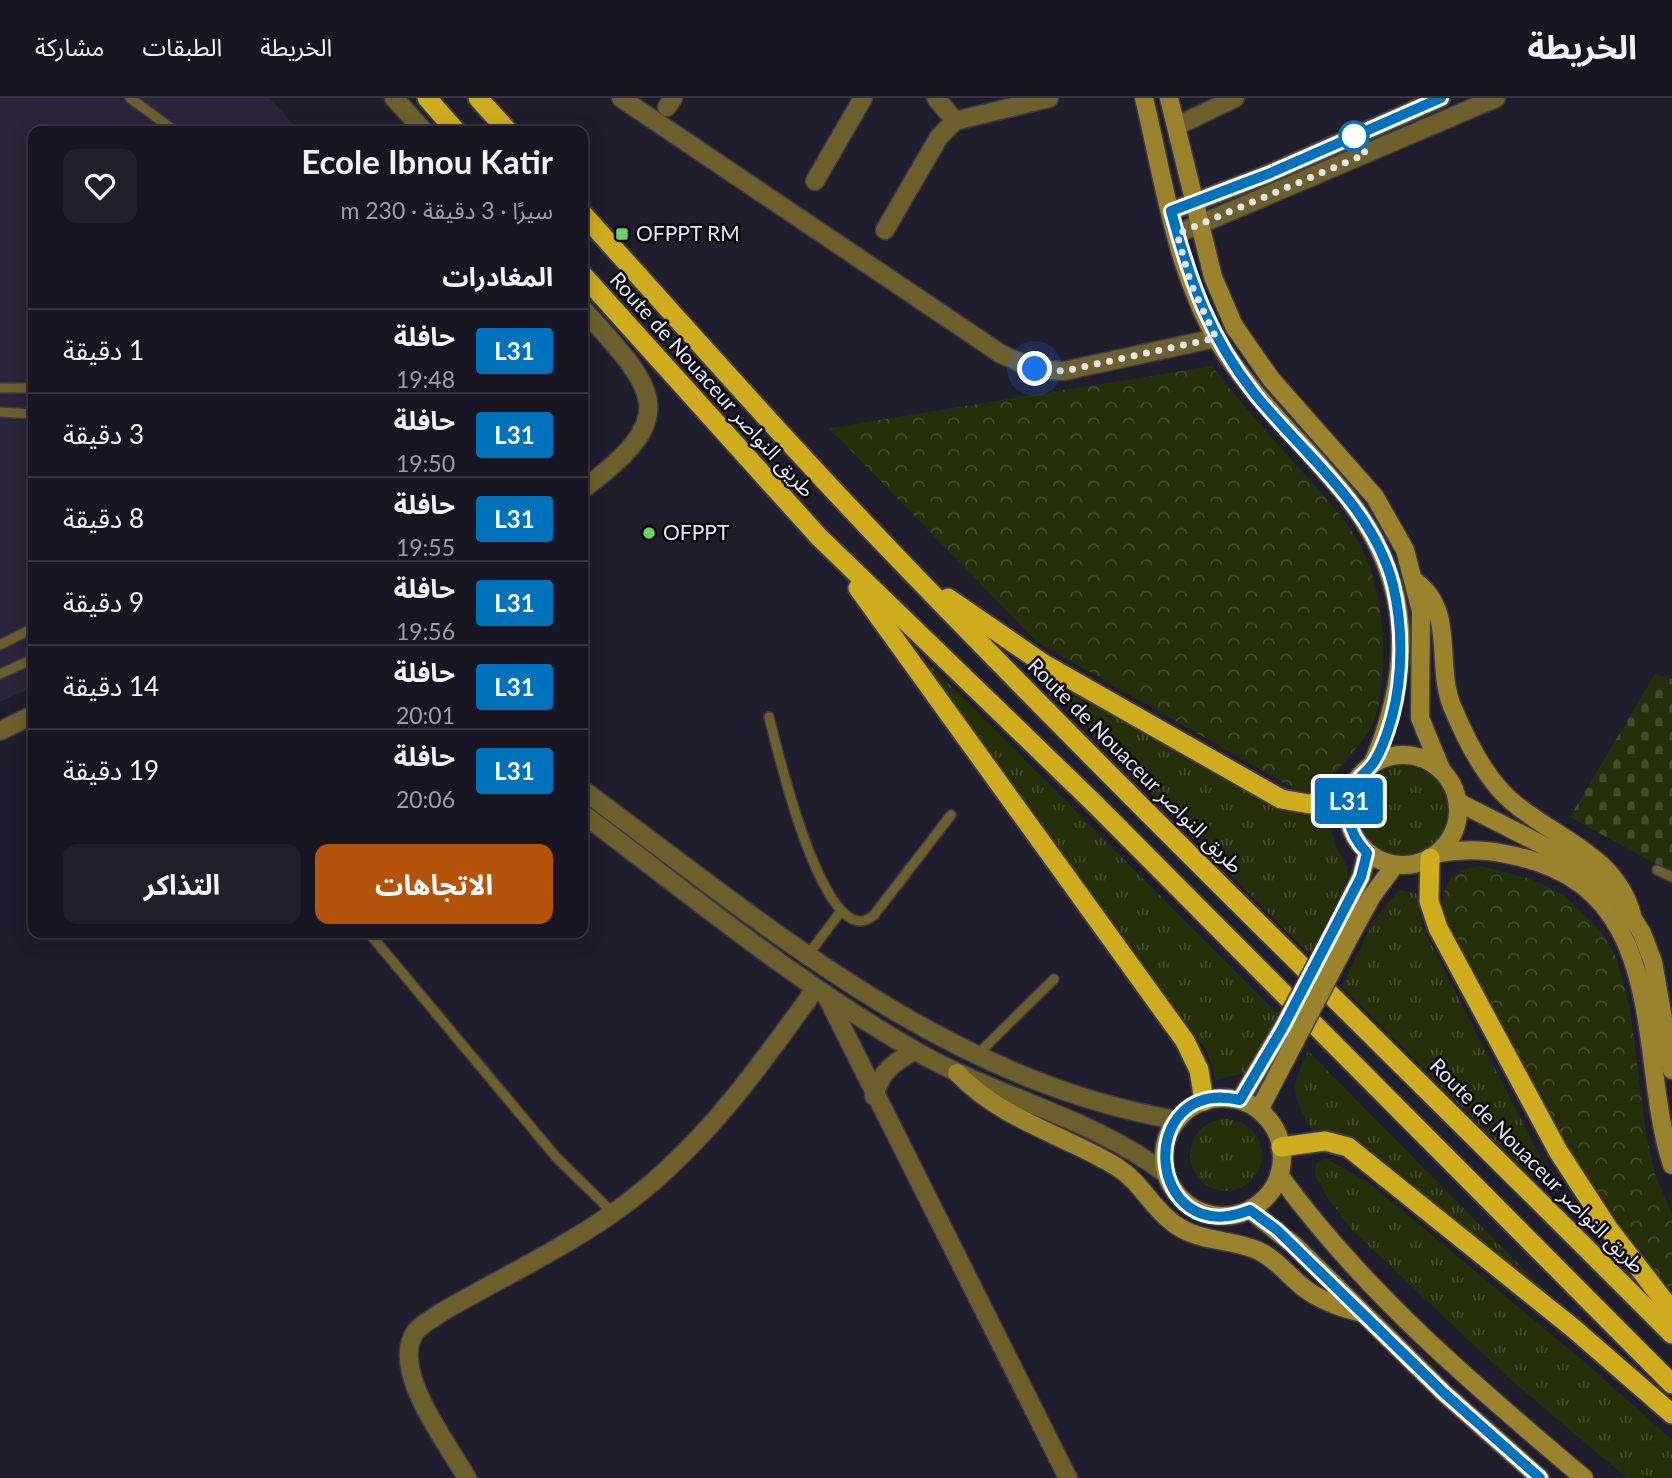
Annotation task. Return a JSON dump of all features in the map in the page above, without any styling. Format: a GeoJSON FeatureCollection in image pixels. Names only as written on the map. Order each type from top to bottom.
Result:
{"type":"FeatureCollection","features":[{"type":"Feature","properties":{"kind":"highway"},"geometry":{"type":"LineString","coordinates":[[427,98],[452,126]]}},
{"type":"Feature","properties":{"kind":"highway"},"geometry":{"type":"LineString","coordinates":[[478,98],[503,126]]}},
{"type":"Feature","properties":{"kind":"highway","name":"Route de Nouaceur طريق النواصر"},"geometry":{"type":"LineString","coordinates":[[588,219],[908,569],[1114,781],[1344,1004],[1672,1334]]}},
{"type":"Feature","properties":{"kind":"highway","name":"Route de Nouaceur طريق النواصر"},"geometry":{"type":"LineString","coordinates":[[588,281],[819,537],[1095,804],[1672,1384]]}},
{"type":"Feature","properties":{"kind":"highway"},"geometry":{"type":"LineString","coordinates":[[819,537],[1185,1041],[1199,1070],[1204,1101]]}},
{"type":"Feature","properties":{"kind":"highway"},"geometry":{"type":"LineString","coordinates":[[908,569],[1044,664],[1282,799],[1309,804],[1350,794]]}},
{"type":"Feature","properties":{"kind":"highway"},"geometry":{"type":"LineString","coordinates":[[1434,856],[1429,901],[1444,941],[1569,1170],[1608,1228],[1672,1311]]}},
{"type":"Feature","properties":{"kind":"highway"},"geometry":{"type":"LineString","coordinates":[[1281,1147],[1325,1141],[1348,1147],[1562,1320],[1672,1414]]}},
{"type":"Feature","properties":{"kind":"main road"},"geometry":{"type":"LineString","coordinates":[[1144,98],[1191,284],[1216,338],[1255,394],[1361,516],[1390,573],[1400,632],[1396,699],[1389,727],[1372,765]]}},
{"type":"Feature","properties":{"kind":"main road"},"geometry":{"type":"LineString","coordinates":[[1169,98],[1213,277],[1234,326],[1271,379],[1375,497],[1394,526],[1416,582],[1421,611],[1419,710],[1422,727],[1441,769],[1454,787],[1458,802],[1456,829],[1434,856]]}},
{"type":"Feature","properties":{"kind":"main road"},"geometry":{"type":"LineString","coordinates":[[1416,582],[1429,593],[1437,608],[1447,693],[1486,772],[1515,805],[1581,848],[1614,875],[1626,894],[1632,915],[1653,962],[1672,1070]]}},
{"type":"Feature","properties":{"kind":"main road"},"geometry":{"type":"LineString","coordinates":[[1441,769],[1413,756],[1391,756],[1372,765],[1359,778],[1350,794],[1348,811],[1351,828],[1367,853],[1395,865],[1411,865],[1434,856],[1486,849],[1546,865],[1583,888],[1612,919],[1629,948],[1643,992],[1660,1115],[1672,1165]]}},
{"type":"Feature","properties":{"kind":"main road"},"geometry":{"type":"LineString","coordinates":[[1458,802],[1584,866],[1611,888],[1632,915]]}},
{"type":"Feature","properties":{"kind":"main road"},"geometry":{"type":"LineString","coordinates":[[1259,1110],[1293,1045],[1343,933],[1367,853]]}},
{"type":"Feature","properties":{"kind":"main road"},"geometry":{"type":"LineString","coordinates":[[1240,1100],[1343,933],[1395,865]]}},
{"type":"Feature","properties":{"kind":"main road"},"geometry":{"type":"LineString","coordinates":[[957,1073],[976,1092],[1003,1111],[1110,1163],[1132,1177],[1162,1214],[1181,1229],[1203,1238],[1262,1252],[1315,1295],[1362,1313]]}},
{"type":"Feature","properties":{"kind":"main road"},"geometry":{"type":"LineString","coordinates":[[1222,1098],[1240,1100],[1259,1110],[1277,1133],[1281,1147],[1279,1175],[1263,1201],[1250,1210],[1227,1216],[1204,1214],[1176,1194],[1166,1174],[1164,1145],[1177,1120],[1204,1101],[1222,1098]]}},
{"type":"Feature","properties":{"kind":"main road"},"geometry":{"type":"LineString","coordinates":[[1279,1175],[1323,1234],[1391,1305],[1584,1478]]}},
{"type":"Feature","properties":{"kind":"main road"},"geometry":{"type":"LineString","coordinates":[[1250,1210],[1294,1245],[1444,1393],[1541,1478]]}},
{"type":"Feature","properties":{"kind":"street"},"geometry":{"type":"LineString","coordinates":[[394,98],[419,126]]}},
{"type":"Feature","properties":{"kind":"street"},"geometry":{"type":"LineString","coordinates":[[621,98],[1002,354],[1035,369],[1064,371],[1216,338]]}},
{"type":"Feature","properties":{"kind":"street"},"geometry":{"type":"LineString","coordinates":[[815,181],[863,98]]}},
{"type":"Feature","properties":{"kind":"street"},"geometry":{"type":"LineString","coordinates":[[936,98],[955,121]]}},
{"type":"Feature","properties":{"kind":"street"},"geometry":{"type":"LineString","coordinates":[[885,230],[939,137],[955,121],[1049,98]]}},
{"type":"Feature","properties":{"kind":"street"},"geometry":{"type":"LineString","coordinates":[[1177,127],[1235,98]]}},
{"type":"Feature","properties":{"kind":"street"},"geometry":{"type":"LineString","coordinates":[[1171,211],[1441,98]]}},
{"type":"Feature","properties":{"kind":"street"},"geometry":{"type":"LineString","coordinates":[[1177,234],[1496,98]]}},
{"type":"Feature","properties":{"kind":"street"},"geometry":{"type":"LineString","coordinates":[[588,315],[635,367],[649,396],[648,414],[632,447],[588,485]]}},
{"type":"Feature","properties":{"kind":"street"},"geometry":{"type":"LineString","coordinates":[[0,731],[28,717]]}},
{"type":"Feature","properties":{"kind":"street"},"geometry":{"type":"LineString","coordinates":[[588,794],[808,955],[930,1033],[1077,1097],[1177,1120]]}},
{"type":"Feature","properties":{"kind":"street"},"geometry":{"type":"LineString","coordinates":[[588,818],[821,992],[915,1051],[957,1073],[1118,1143],[1166,1174]]}},
{"type":"Feature","properties":{"kind":"street"},"geometry":{"type":"LineString","coordinates":[[821,992],[1068,1478]]}},
{"type":"Feature","properties":{"kind":"street"},"geometry":{"type":"LineString","coordinates":[[467,1478],[409,1371],[408,1350],[416,1331],[442,1312],[613,1213],[652,1182],[734,1101],[821,992]]}},
{"type":"Feature","properties":{"kind":"street"},"geometry":{"type":"LineString","coordinates":[[874,1096],[883,1073],[892,1063],[915,1051]]}},
{"type":"Feature","properties":{"kind":"lane"},"geometry":{"type":"LineString","coordinates":[[130,98],[168,126]]}},
{"type":"Feature","properties":{"kind":"lane"},"geometry":{"type":"LineString","coordinates":[[0,388],[28,388]]}},
{"type":"Feature","properties":{"kind":"lane"},"geometry":{"type":"LineString","coordinates":[[0,412],[28,414]]}},
{"type":"Feature","properties":{"kind":"lane"},"geometry":{"type":"LineString","coordinates":[[0,645],[28,631]]}},
{"type":"Feature","properties":{"kind":"lane"},"geometry":{"type":"LineString","coordinates":[[0,674],[28,661]]}},
{"type":"Feature","properties":{"kind":"lane"},"geometry":{"type":"LineString","coordinates":[[769,717],[808,852],[841,911],[853,920],[869,919],[951,815]]}},
{"type":"Feature","properties":{"kind":"lane"},"geometry":{"type":"LineString","coordinates":[[1657,870],[1672,877]]}},
{"type":"Feature","properties":{"kind":"lane"},"geometry":{"type":"LineString","coordinates":[[808,955],[841,911]]}},
{"type":"Feature","properties":{"kind":"lane"},"geometry":{"type":"LineString","coordinates":[[373,938],[556,1157],[613,1213]]}},
{"type":"Feature","properties":{"kind":"lane"},"geometry":{"type":"LineString","coordinates":[[977,1055],[1054,979]]}},
{"type":"Feature","properties":{"kind":"shaded area"},"geometry":{"type":"Polygon","coordinates":[[[0,98],[270,98],[295,126],[28,126],[28,689],[0,702],[0,98]]]}},
{"type":"Feature","properties":{"kind":"green space"},"geometry":{"type":"Polygon","coordinates":[[[1212,366],[1344,520],[1365,555],[1378,595],[1383,637],[1379,706],[1365,737],[1329,780],[1311,792],[1293,788],[1037,642],[829,428],[1212,366]]]}},
{"type":"Feature","properties":{"kind":"green space"},"geometry":{"type":"Polygon","coordinates":[[[920,655],[1281,1017],[1248,1072],[1216,1080],[1207,1052],[920,655]]]}},
{"type":"Feature","properties":{"kind":"green space"},"geometry":{"type":"Polygon","coordinates":[[[1022,658],[1278,808],[1305,816],[1327,815],[1336,846],[1347,867],[1347,877],[1336,908],[1311,956],[1021,662],[1022,658]]]}},
{"type":"Feature","properties":{"kind":"green space"},"geometry":{"type":"Polygon","coordinates":[[[1655,674],[1672,679],[1672,873],[1570,817],[1655,674]]]}},
{"type":"Feature","properties":{"kind":"green space"},"geometry":{"type":"Polygon","coordinates":[[[1403,766],[1428,774],[1440,786],[1448,811],[1440,836],[1428,848],[1403,856],[1378,848],[1366,836],[1358,811],[1366,786],[1378,774],[1403,766]]]}},
{"type":"Feature","properties":{"kind":"green space"},"geometry":{"type":"Polygon","coordinates":[[[1481,866],[1531,879],[1565,896],[1602,932],[1617,959],[1630,1008],[1646,1134],[1655,1174],[1672,1214],[1672,1291],[1602,1208],[1516,1062],[1444,916],[1443,897],[1449,881],[1462,871],[1481,866]]]}},
{"type":"Feature","properties":{"kind":"green space"},"geometry":{"type":"Polygon","coordinates":[[[1399,890],[1416,893],[1422,927],[1544,1164],[1543,1174],[1539,1176],[1527,1173],[1342,987],[1373,921],[1399,890]]]}},
{"type":"Feature","properties":{"kind":"green space"},"geometry":{"type":"Polygon","coordinates":[[[1308,1051],[1558,1304],[1356,1142],[1339,1133],[1312,1130],[1295,1091],[1298,1074],[1308,1051]]]}},
{"type":"Feature","properties":{"kind":"green space"},"geometry":{"type":"Polygon","coordinates":[[[1233,1119],[1252,1129],[1260,1141],[1260,1169],[1252,1181],[1240,1189],[1219,1191],[1200,1181],[1192,1169],[1190,1148],[1200,1129],[1212,1121],[1233,1119]]]}},
{"type":"Feature","properties":{"kind":"green space"},"geometry":{"type":"Polygon","coordinates":[[[1325,1158],[1368,1182],[1587,1364],[1672,1440],[1672,1478],[1627,1478],[1511,1380],[1353,1231],[1315,1176],[1316,1164],[1325,1158]]]}},
{"type":"Feature","properties":{"kind":"bus line","name":"L31"},"geometry":{"type":"LineString","coordinates":[[1441,98],[1268,174],[1171,211],[1191,284],[1216,338],[1255,394],[1344,494],[1377,542],[1390,573],[1397,600],[1400,632],[1396,699],[1392,718],[1372,765],[1359,778],[1350,794],[1348,811],[1351,828],[1367,853],[1361,877],[1282,1029],[1240,1100],[1222,1098],[1194,1105],[1171,1128],[1163,1155],[1170,1184],[1184,1203],[1204,1214],[1216,1216],[1250,1210],[1277,1230],[1444,1393],[1540,1478]]}},
{"type":"Feature","properties":{"kind":"place","name":"OFPPT RM"},"geometry":{"type":"Point","coordinates":[622,234]}},
{"type":"Feature","properties":{"kind":"place","name":"OFPPT"},"geometry":{"type":"Point","coordinates":[649,533]}},
{"type":"Feature","properties":{"kind":"route"},"geometry":{"type":"LineString","coordinates":[[1035,369],[1064,371],[1216,338],[1191,284],[1177,234],[1366,154],[1354,136]]}}]}
